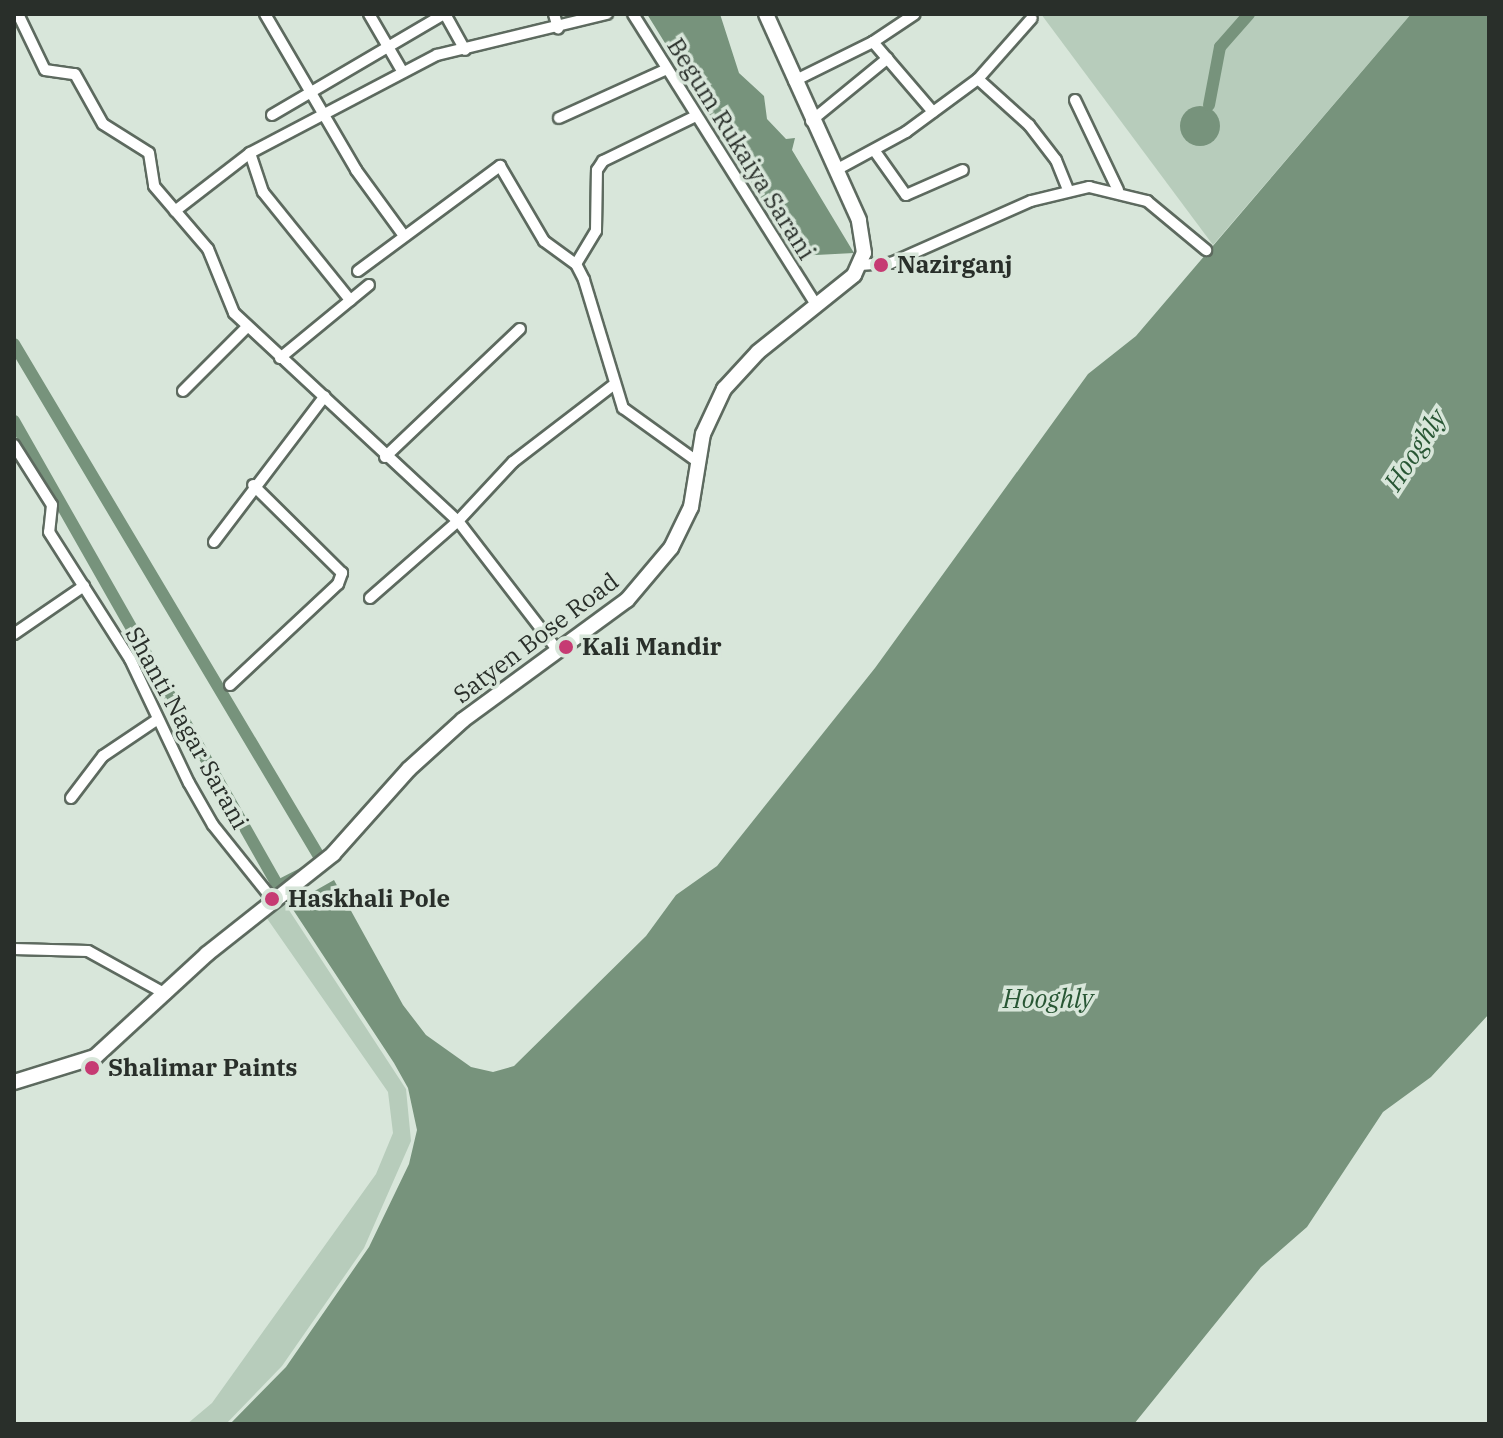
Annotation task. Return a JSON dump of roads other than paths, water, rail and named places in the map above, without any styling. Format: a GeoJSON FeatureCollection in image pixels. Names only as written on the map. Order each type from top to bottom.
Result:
{"type":"FeatureCollection","features":[{"type":"Feature","properties":{"kind":"main road"},"geometry":{"type":"LineString","coordinates":[[766,14],[864,236],[860,265]]}},
{"type":"Feature","properties":{"kind":"main road","name":"Satyen Bose Road"},"geometry":{"type":"LineString","coordinates":[[14,1082],[78,1067],[307,876],[428,751],[627,600],[671,548],[691,507],[698,462],[724,389],[860,265]]}},
{"type":"Feature","properties":{"kind":"street"},"geometry":{"type":"LineString","coordinates":[[18,14],[45,70],[75,74],[103,124],[149,153],[154,186],[208,249],[222,296],[247,327],[458,521],[559,652]]}},
{"type":"Feature","properties":{"kind":"street"},"geometry":{"type":"LineString","coordinates":[[266,14],[402,233]]}},
{"type":"Feature","properties":{"kind":"street"},"geometry":{"type":"LineString","coordinates":[[369,14],[402,71]]}},
{"type":"Feature","properties":{"kind":"street"},"geometry":{"type":"LineString","coordinates":[[272,115],[386,43],[445,14],[465,50]]}},
{"type":"Feature","properties":{"kind":"street"},"geometry":{"type":"LineString","coordinates":[[554,14],[558,28]]}},
{"type":"Feature","properties":{"kind":"street"},"geometry":{"type":"LineString","coordinates":[[175,211],[250,153],[402,71],[465,50],[607,14]]}},
{"type":"Feature","properties":{"kind":"street","name":"Begum Rukaiya Sarani"},"geometry":{"type":"LineString","coordinates":[[633,14],[694,117],[816,305]]}},
{"type":"Feature","properties":{"kind":"street"},"geometry":{"type":"LineString","coordinates":[[794,81],[873,42],[915,14]]}},
{"type":"Feature","properties":{"kind":"street"},"geometry":{"type":"LineString","coordinates":[[836,170],[874,150],[978,79],[1032,18]]}},
{"type":"Feature","properties":{"kind":"street"},"geometry":{"type":"LineString","coordinates":[[873,42],[933,112]]}},
{"type":"Feature","properties":{"kind":"street"},"geometry":{"type":"LineString","coordinates":[[811,121],[888,58]]}},
{"type":"Feature","properties":{"kind":"street"},"geometry":{"type":"LineString","coordinates":[[559,118],[665,70]]}},
{"type":"Feature","properties":{"kind":"street"},"geometry":{"type":"LineString","coordinates":[[978,79],[1029,125],[1056,160],[1068,190]]}},
{"type":"Feature","properties":{"kind":"street"},"geometry":{"type":"LineString","coordinates":[[1075,100],[1118,190]]}},
{"type":"Feature","properties":{"kind":"street"},"geometry":{"type":"LineString","coordinates":[[576,264],[596,231],[597,170],[603,161],[694,117]]}},
{"type":"Feature","properties":{"kind":"street"},"geometry":{"type":"LineString","coordinates":[[874,150],[906,195],[963,170]]}},
{"type":"Feature","properties":{"kind":"street"},"geometry":{"type":"LineString","coordinates":[[250,153],[263,192],[350,300]]}},
{"type":"Feature","properties":{"kind":"street"},"geometry":{"type":"LineString","coordinates":[[358,271],[402,233],[500,166],[544,241],[576,264],[612,386],[623,408],[698,462]]}},
{"type":"Feature","properties":{"kind":"street"},"geometry":{"type":"LineString","coordinates":[[860,265],[891,263],[1031,201],[1068,190],[1118,190],[1147,201],[1206,250]]}},
{"type":"Feature","properties":{"kind":"street"},"geometry":{"type":"LineString","coordinates":[[280,358],[369,285]]}},
{"type":"Feature","properties":{"kind":"street"},"geometry":{"type":"LineString","coordinates":[[183,391],[247,327]]}},
{"type":"Feature","properties":{"kind":"street"},"geometry":{"type":"LineString","coordinates":[[385,457],[520,329]]}},
{"type":"Feature","properties":{"kind":"street"},"geometry":{"type":"LineString","coordinates":[[370,598],[458,521],[513,462],[612,386]]}},
{"type":"Feature","properties":{"kind":"street"},"geometry":{"type":"LineString","coordinates":[[214,542],[253,485],[325,396]]}},
{"type":"Feature","properties":{"kind":"street","name":"Shanti Nagar Sarani"},"geometry":{"type":"LineString","coordinates":[[14,445],[52,505],[49,532],[84,586],[213,825],[277,898]]}},
{"type":"Feature","properties":{"kind":"street"},"geometry":{"type":"LineString","coordinates":[[230,685],[338,584],[342,573],[253,485]]}},
{"type":"Feature","properties":{"kind":"street"},"geometry":{"type":"LineString","coordinates":[[14,634],[84,586]]}},
{"type":"Feature","properties":{"kind":"street"},"geometry":{"type":"LineString","coordinates":[[71,798],[103,756],[158,719]]}},
{"type":"Feature","properties":{"kind":"street"},"geometry":{"type":"LineString","coordinates":[[14,949],[88,951],[166,994]]}},
{"type":"Feature","properties":{"kind":"water"},"geometry":{"type":"Polygon","coordinates":[[[647,14],[720,14],[739,73],[764,96],[767,119],[786,139],[795,138],[792,150],[854,253],[797,256],[647,14]]]}},
{"type":"Feature","properties":{"kind":"water","name":"Hooghly"},"geometry":{"type":"Polygon","coordinates":[[[1411,14],[1489,14],[1489,1014],[1431,1077],[1383,1112],[1307,1227],[1261,1267],[1134,1424],[230,1424],[286,1367],[369,1247],[409,1164],[417,1130],[408,1088],[394,1063],[290,905],[334,880],[403,1005],[426,1035],[471,1067],[493,1072],[514,1066],[646,936],[676,895],[717,866],[875,668],[1088,374],[1136,336],[1411,14]]]}},
{"type":"Feature","properties":{"kind":"water"},"geometry":{"type":"Polygon","coordinates":[[[1200,106],[1214,112],[1220,126],[1214,140],[1200,146],[1186,140],[1180,126],[1186,112],[1200,106]]]}},
{"type":"Feature","properties":{"kind":"waterway"},"geometry":{"type":"LineString","coordinates":[[1209,105],[1220,47],[1249,14]]}},
{"type":"Feature","properties":{"kind":"waterway"},"geometry":{"type":"LineString","coordinates":[[14,344],[323,863],[278,886],[14,421]]}},
{"type":"Feature","properties":{"kind":"place","name":"Nazirganj"},"geometry":{"type":"Point","coordinates":[881,265]}},
{"type":"Feature","properties":{"kind":"place","name":"Kali Mandir"},"geometry":{"type":"Point","coordinates":[566,647]}},
{"type":"Feature","properties":{"kind":"place","name":"Haskhali Pole"},"geometry":{"type":"Point","coordinates":[272,899]}},
{"type":"Feature","properties":{"kind":"place","name":"Shalimar Paints"},"geometry":{"type":"Point","coordinates":[92,1068]}}]}
